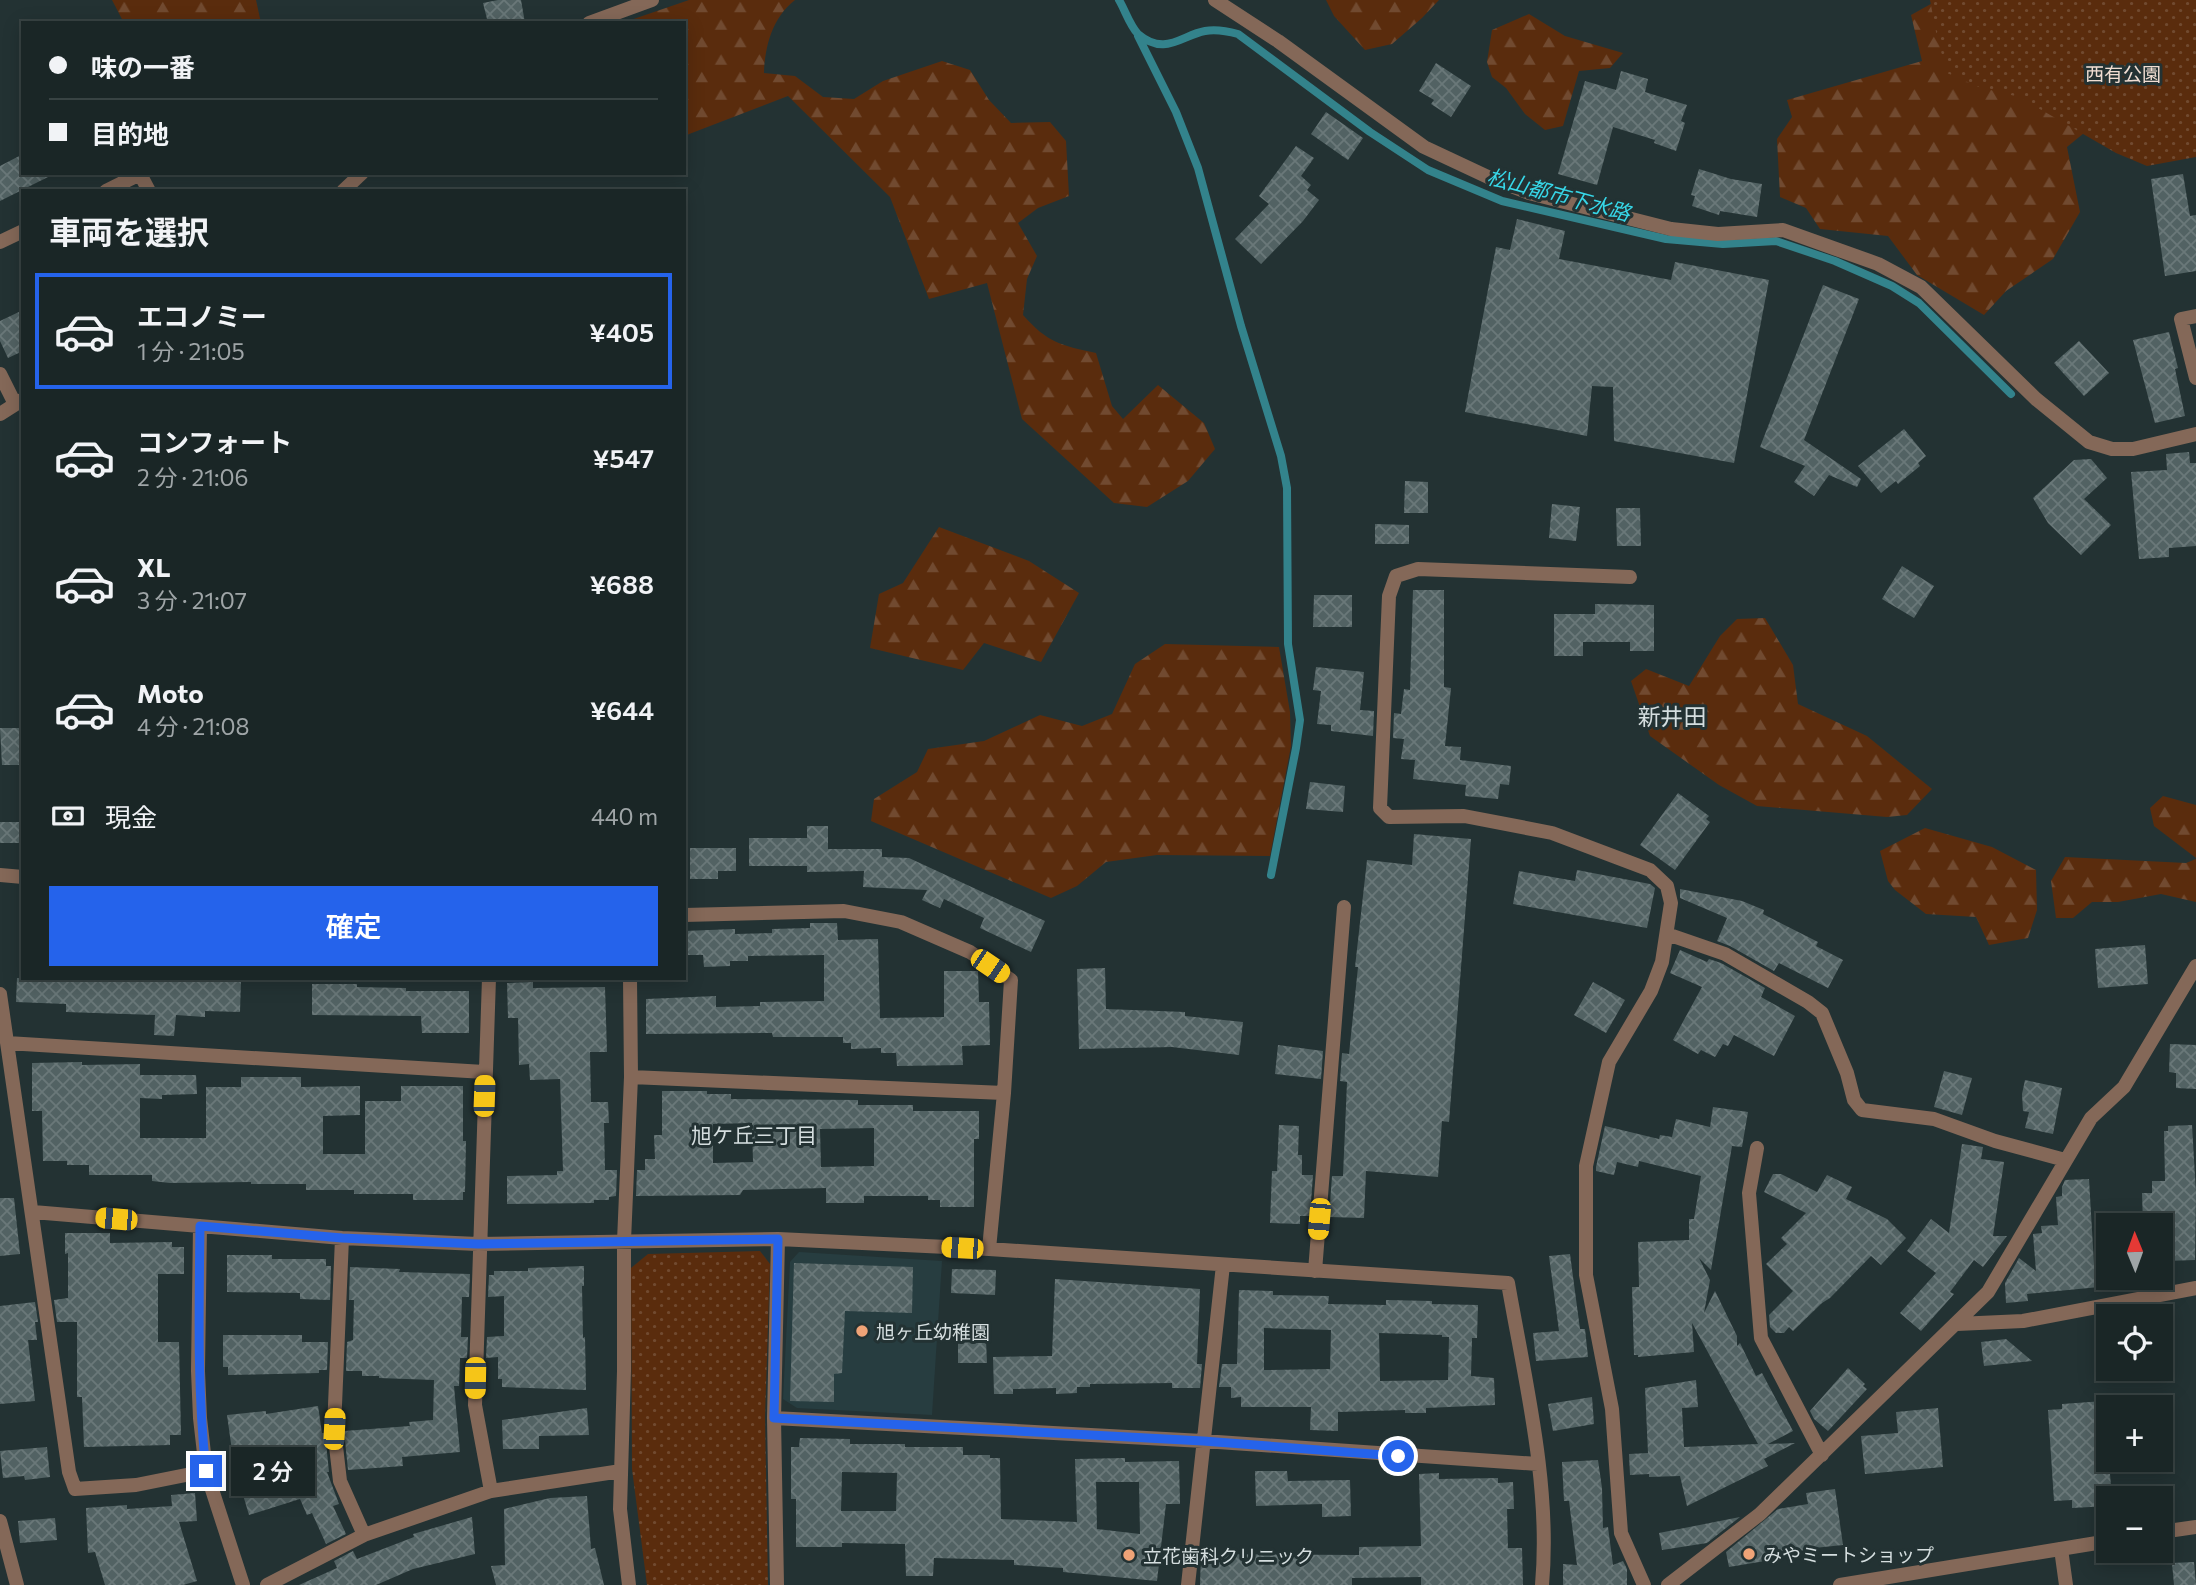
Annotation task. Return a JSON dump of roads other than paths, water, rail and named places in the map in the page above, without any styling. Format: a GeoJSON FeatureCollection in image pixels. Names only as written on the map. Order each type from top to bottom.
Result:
{"type":"FeatureCollection","features":[{"type":"Feature","properties":{"kind":"street"},"geometry":{"type":"LineString","coordinates":[[594,21],[652,0]]}},
{"type":"Feature","properties":{"kind":"street"},"geometry":{"type":"LineString","coordinates":[[1215,0],[1278,41],[1424,147],[1488,177],[1528,193],[1671,229],[1718,234],[1783,230],[1878,264],[1921,288],[2036,399],[2089,442],[2112,449],[2133,449],[2196,434]]}},
{"type":"Feature","properties":{"kind":"street"},"geometry":{"type":"LineString","coordinates":[[110,189],[138,175]]}},
{"type":"Feature","properties":{"kind":"street"},"geometry":{"type":"LineString","coordinates":[[345,189],[360,175]]}},
{"type":"Feature","properties":{"kind":"street"},"geometry":{"type":"LineString","coordinates":[[0,242],[21,232]]}},
{"type":"Feature","properties":{"kind":"street"},"geometry":{"type":"LineString","coordinates":[[2196,316],[2181,319],[2196,378]]}},
{"type":"Feature","properties":{"kind":"street"},"geometry":{"type":"LineString","coordinates":[[0,374],[19,402],[0,414]]}},
{"type":"Feature","properties":{"kind":"street"},"geometry":{"type":"LineString","coordinates":[[1630,577],[1418,569],[1396,576],[1389,596],[1380,808],[1389,817],[1464,816],[1552,833],[1650,870],[1667,886],[1671,903],[1662,962],[1651,990],[1609,1062],[1586,1166],[1586,1275],[1612,1409],[1621,1533],[1644,1585]]}},
{"type":"Feature","properties":{"kind":"street"},"geometry":{"type":"LineString","coordinates":[[0,875],[21,877]]}},
{"type":"Feature","properties":{"kind":"street"},"geometry":{"type":"LineString","coordinates":[[1315,1271],[1344,907]]}},
{"type":"Feature","properties":{"kind":"street"},"geometry":{"type":"LineString","coordinates":[[686,915],[844,911],[901,922],[970,951],[1011,980],[1004,1093],[989,1250]]}},
{"type":"Feature","properties":{"kind":"street"},"geometry":{"type":"LineString","coordinates":[[1667,934],[1725,954],[1808,1002],[1822,1013],[1847,1073],[1854,1100],[1862,1110],[1934,1119],[1995,1141],[2066,1160]]}},
{"type":"Feature","properties":{"kind":"street"},"geometry":{"type":"LineString","coordinates":[[1668,1585],[1759,1514],[1988,1292],[2091,1118],[2124,1087],[2196,966]]}},
{"type":"Feature","properties":{"kind":"street"},"geometry":{"type":"LineString","coordinates":[[489,980],[478,1244],[475,1405],[491,1490]]}},
{"type":"Feature","properties":{"kind":"street"},"geometry":{"type":"LineString","coordinates":[[629,1585],[620,1509],[624,1241],[631,1077],[630,980]]}},
{"type":"Feature","properties":{"kind":"street"},"geometry":{"type":"LineString","coordinates":[[0,994],[69,1472],[75,1489],[136,1486],[206,1471]]}},
{"type":"Feature","properties":{"kind":"street"},"geometry":{"type":"LineString","coordinates":[[7,1043],[484,1072]]}},
{"type":"Feature","properties":{"kind":"street"},"geometry":{"type":"LineString","coordinates":[[631,1077],[1004,1093]]}},
{"type":"Feature","properties":{"kind":"street"},"geometry":{"type":"LineString","coordinates":[[1757,1148],[1749,1193],[1761,1338],[1822,1455]]}},
{"type":"Feature","properties":{"kind":"street"},"geometry":{"type":"LineString","coordinates":[[33,1212],[342,1238],[478,1244],[778,1239],[1508,1283],[1538,1464],[1545,1554],[1542,1585]]}},
{"type":"Feature","properties":{"kind":"street"},"geometry":{"type":"LineString","coordinates":[[200,1226],[198,1370],[206,1471],[243,1585]]}},
{"type":"Feature","properties":{"kind":"street"},"geometry":{"type":"LineString","coordinates":[[342,1238],[334,1429],[340,1481],[364,1535]]}},
{"type":"Feature","properties":{"kind":"street"},"geometry":{"type":"LineString","coordinates":[[777,1585],[774,1418],[778,1239]]}},
{"type":"Feature","properties":{"kind":"street"},"geometry":{"type":"LineString","coordinates":[[1188,1585],[1223,1265]]}},
{"type":"Feature","properties":{"kind":"street"},"geometry":{"type":"LineString","coordinates":[[1956,1324],[2023,1321],[2196,1288]]}},
{"type":"Feature","properties":{"kind":"street"},"geometry":{"type":"LineString","coordinates":[[774,1418],[1203,1441],[1538,1464]]}},
{"type":"Feature","properties":{"kind":"street"},"geometry":{"type":"LineString","coordinates":[[267,1585],[364,1535],[491,1490],[621,1471]]}},
{"type":"Feature","properties":{"kind":"street"},"geometry":{"type":"LineString","coordinates":[[0,1521],[7,1572],[17,1585]]}},
{"type":"Feature","properties":{"kind":"street"},"geometry":{"type":"LineString","coordinates":[[2173,1530],[2196,1527]]}},
{"type":"Feature","properties":{"kind":"street"},"geometry":{"type":"LineString","coordinates":[[1839,1585],[1924,1578],[2096,1543]]}},
{"type":"Feature","properties":{"kind":"street"},"geometry":{"type":"LineString","coordinates":[[2061,1549],[2066,1585]]}},
{"type":"Feature","properties":{"kind":"waterway","name":"松山都市下水路"},"geometry":{"type":"LineString","coordinates":[[1119,0],[1138,34],[1157,44],[1173,43],[1209,30],[1238,34],[1370,132],[1428,170],[1502,201],[1666,239],[1723,244],[1776,241],[1835,261],[1892,286],[1919,303],[2011,394]]}},
{"type":"Feature","properties":{"kind":"waterway"},"geometry":{"type":"LineString","coordinates":[[1138,36],[1176,112],[1198,168],[1241,326],[1281,456],[1287,488],[1288,644],[1300,720],[1271,875]]}},
{"type":"Feature","properties":{"kind":"place","name":"旭ヶ丘幼稚園"},"geometry":{"type":"Point","coordinates":[862,1331]}},
{"type":"Feature","properties":{"kind":"place","name":"みやミートショップ"},"geometry":{"type":"Point","coordinates":[1749,1554]}},
{"type":"Feature","properties":{"kind":"place","name":"立花歯科クリニック"},"geometry":{"type":"Point","coordinates":[1129,1555]}},
{"type":"Feature","properties":{"kind":"district","name":"新井田"},"geometry":{"type":"Point","coordinates":[1672,716]}},
{"type":"Feature","properties":{"kind":"district","name":"旭ケ丘三丁目"},"geometry":{"type":"Point","coordinates":[754,1134]}},
{"type":"Feature","properties":{"kind":"park label","name":"西有公園"},"geometry":{"type":"Point","coordinates":[2123,73]}}]}
